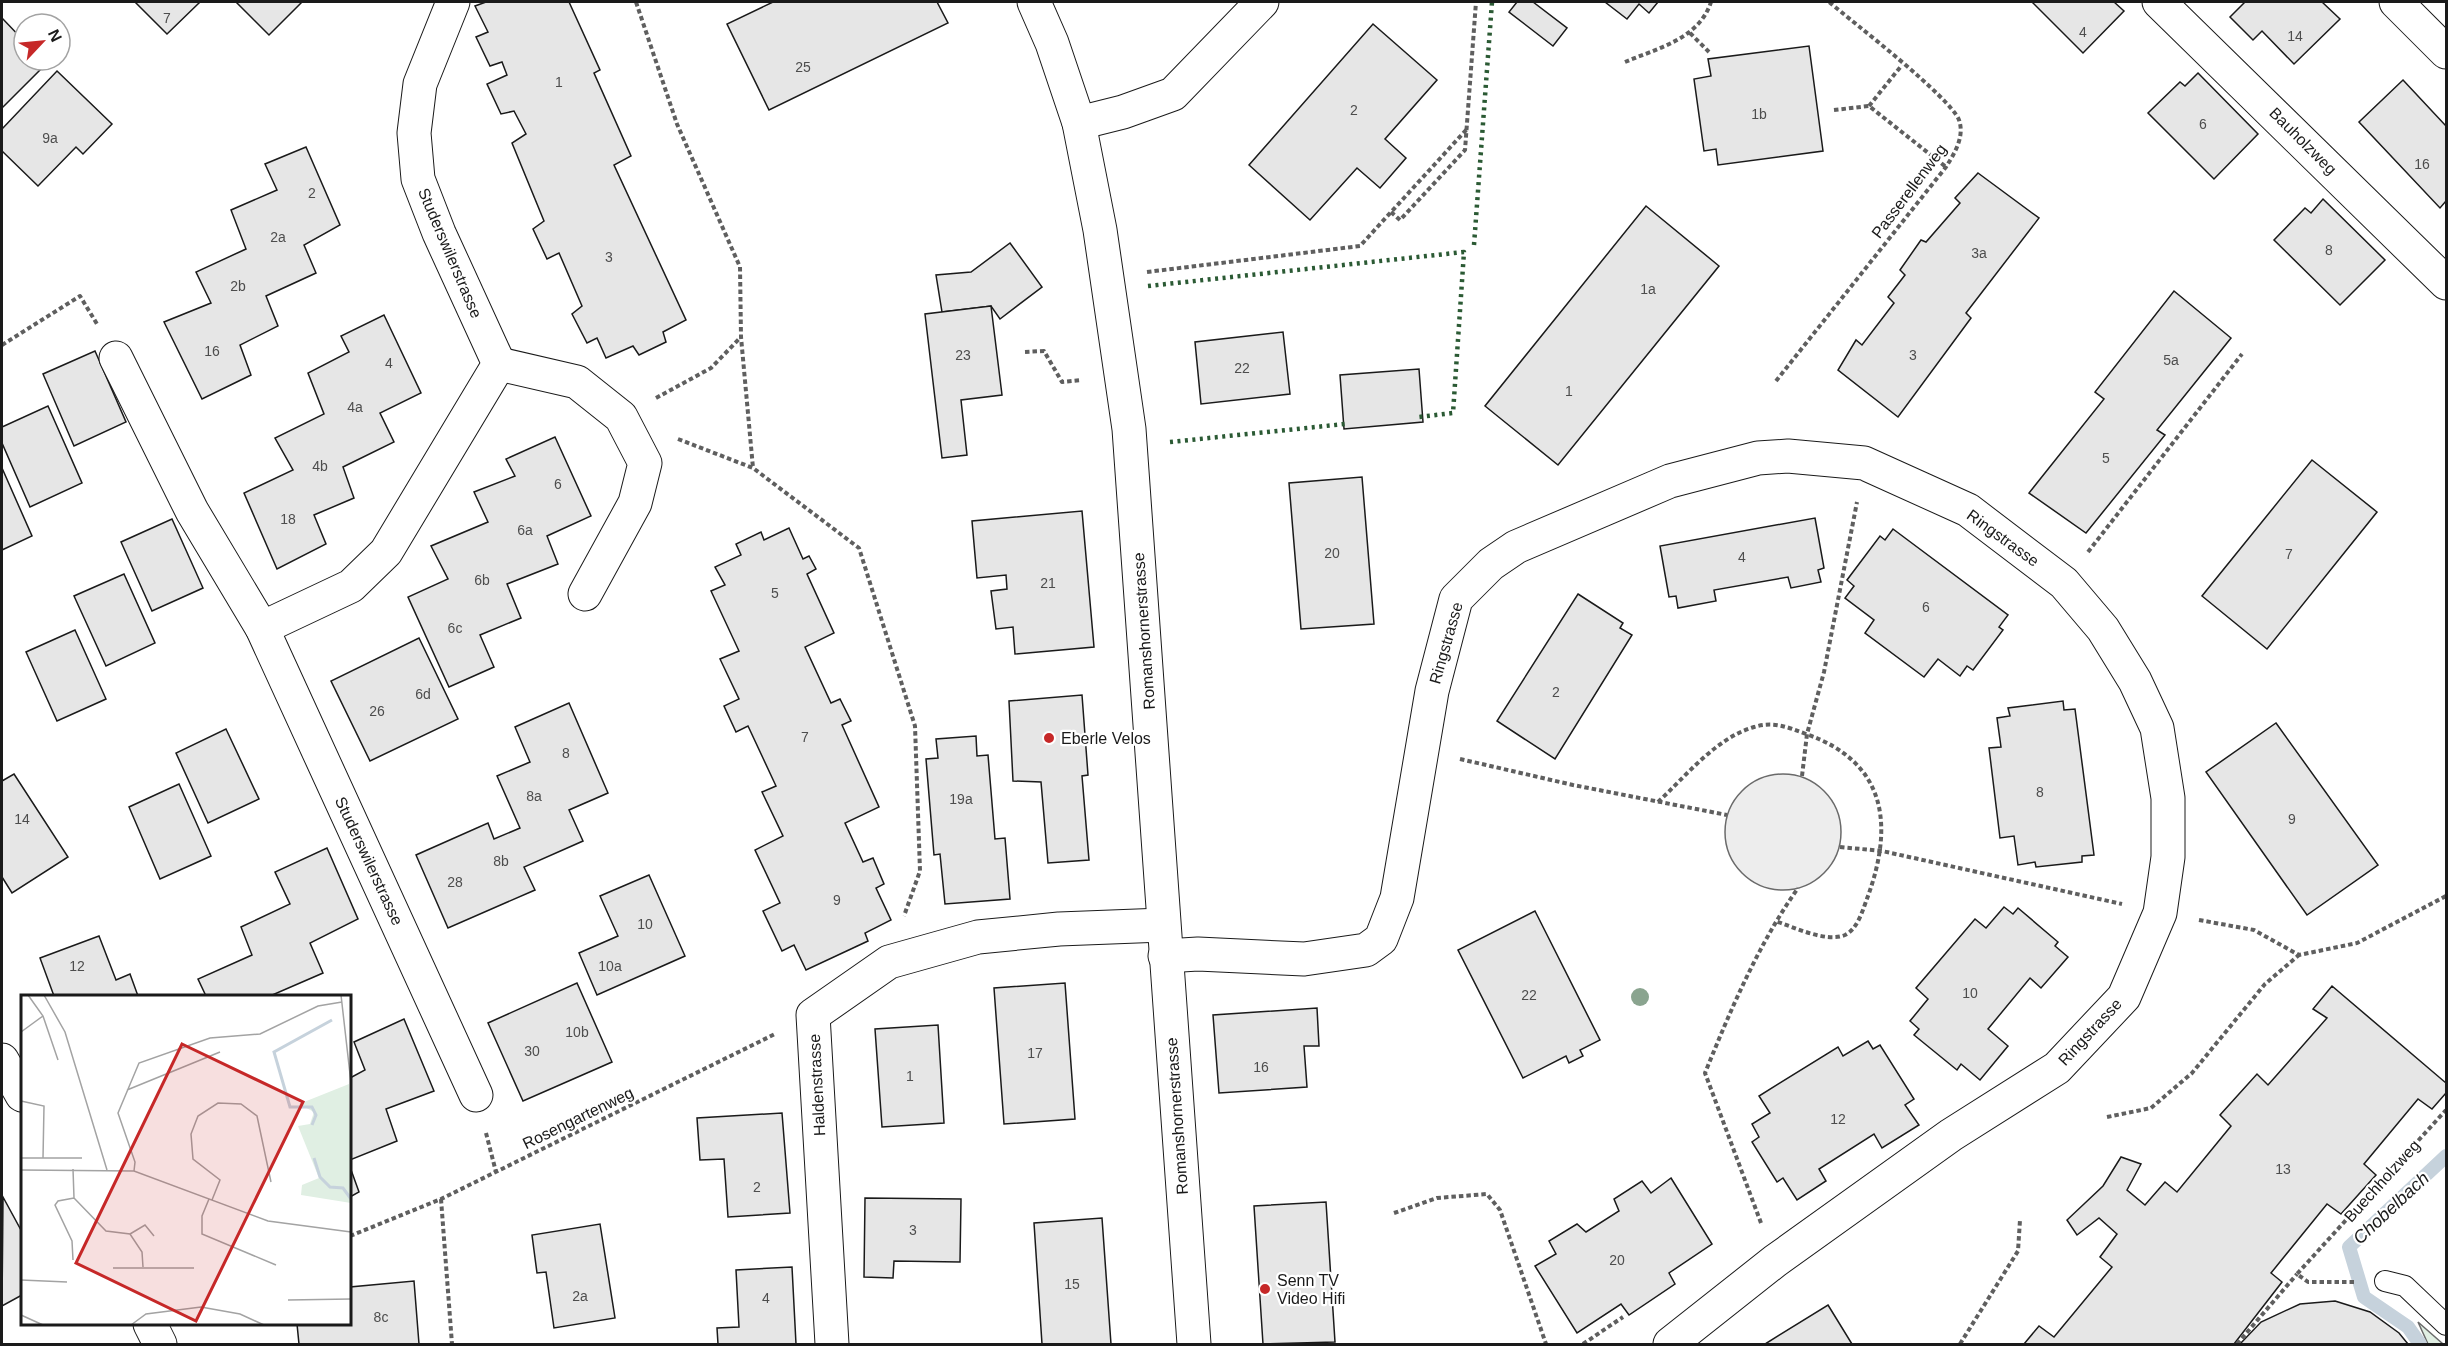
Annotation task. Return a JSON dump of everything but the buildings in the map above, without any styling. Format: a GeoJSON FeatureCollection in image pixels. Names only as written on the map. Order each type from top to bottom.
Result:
{"type":"FeatureCollection","features":[{"type":"Feature","properties":{"kind":"street","name":"Studerswilerstrasse"},"geometry":{"type":"LineString","coordinates":[[453,2],[420,84],[414,133],[418,179],[439,233],[499,364]]}},
{"type":"Feature","properties":{"kind":"street","name":"Romanshornerstrasse"},"geometry":{"type":"LineString","coordinates":[[1034,2],[1053,43],[1079,123],[1100,230],[1129,429],[1194,1344]]}},
{"type":"Feature","properties":{"kind":"street"},"geometry":{"type":"LineString","coordinates":[[1079,123],[1123,112],[1173,94],[1262,2]]}},
{"type":"Feature","properties":{"kind":"street","name":"Bauholzweg"},"geometry":{"type":"LineString","coordinates":[[2159,2],[2446,283]]}},
{"type":"Feature","properties":{"kind":"street"},"geometry":{"type":"LineString","coordinates":[[2396,2],[2446,52]]}},
{"type":"Feature","properties":{"kind":"street","name":"Studerswilerstrasse"},"geometry":{"type":"LineString","coordinates":[[116,358],[192,511],[262,628],[476,1095]]}},
{"type":"Feature","properties":{"kind":"street"},"geometry":{"type":"LineString","coordinates":[[262,628],[351,585],[386,552],[499,364],[577,382],[621,417],[645,463],[635,503],[585,594]]}},
{"type":"Feature","properties":{"kind":"street","name":"Ringstrasse"},"geometry":{"type":"LineString","coordinates":[[1164,940],[1198,954],[1304,959],[1366,950],[1382,939],[1397,898],[1432,691],[1456,599],[1491,564],[1516,547],[1670,481],[1758,458],[1788,456],[1864,463],[1968,510],[2064,583],[2103,629],[2135,681],[2157,729],[2168,798],[2168,857],[2160,912],[2124,997],[2057,1068],[1951,1135],[1775,1261],[1670,1344]]}},
{"type":"Feature","properties":{"kind":"street","name":"Haldenstrasse"},"geometry":{"type":"LineString","coordinates":[[832,1344],[813,1015],[889,962],[978,937],[1059,929],[1164,940]]}},
{"type":"Feature","properties":{"kind":"street"},"geometry":{"type":"LineString","coordinates":[[2,1060],[21,1093]]}},
{"type":"Feature","properties":{"kind":"street"},"geometry":{"type":"LineString","coordinates":[[151,1325],[160,1344]]}},
{"type":"Feature","properties":{"kind":"lane"},"geometry":{"type":"LineString","coordinates":[[2385,1281],[2405,1287],[2446,1325]]}},
{"type":"Feature","properties":{"kind":"path"},"geometry":{"type":"LineString","coordinates":[[636,2],[677,124],[740,267],[741,337],[753,468]]}},
{"type":"Feature","properties":{"kind":"path"},"geometry":{"type":"LineString","coordinates":[[1391,212],[1400,220],[1465,150],[1476,2]]}},
{"type":"Feature","properties":{"kind":"path"},"geometry":{"type":"LineString","coordinates":[[1625,62],[1690,33],[1701,23],[1712,2]]}},
{"type":"Feature","properties":{"kind":"path","name":"Passerellenweg"},"geometry":{"type":"LineString","coordinates":[[1776,381],[1946,167],[1956,151],[1961,134],[1959,120],[1942,99],[1830,2]]}},
{"type":"Feature","properties":{"kind":"path"},"geometry":{"type":"LineString","coordinates":[[1690,33],[1709,52]]}},
{"type":"Feature","properties":{"kind":"path"},"geometry":{"type":"LineString","coordinates":[[1869,106],[1902,64]]}},
{"type":"Feature","properties":{"kind":"path"},"geometry":{"type":"LineString","coordinates":[[1834,110],[1869,106],[1946,167]]}},
{"type":"Feature","properties":{"kind":"path"},"geometry":{"type":"LineString","coordinates":[[1137,273],[1360,246],[1467,129]]}},
{"type":"Feature","properties":{"kind":"path"},"geometry":{"type":"LineString","coordinates":[[2,345],[80,296],[116,358]]}},
{"type":"Feature","properties":{"kind":"path"},"geometry":{"type":"LineString","coordinates":[[621,417],[711,368],[741,337]]}},
{"type":"Feature","properties":{"kind":"path"},"geometry":{"type":"LineString","coordinates":[[1026,352],[1044,351],[1062,382],[1090,379]]}},
{"type":"Feature","properties":{"kind":"path"},"geometry":{"type":"LineString","coordinates":[[2064,583],[2242,354]]}},
{"type":"Feature","properties":{"kind":"path"},"geometry":{"type":"LineString","coordinates":[[621,417],[753,468],[859,548],[915,726],[920,871],[889,962]]}},
{"type":"Feature","properties":{"kind":"path"},"geometry":{"type":"LineString","coordinates":[[1802,776],[1807,734],[1824,672],[1864,463]]}},
{"type":"Feature","properties":{"kind":"path"},"geometry":{"type":"LineString","coordinates":[[1658,802],[1718,747],[1753,727],[1779,723],[1827,741],[1841,750],[1875,791],[1882,824],[1882,851],[1866,902],[1856,925],[1847,934],[1836,937],[1820,935],[1775,921]]}},
{"type":"Feature","properties":{"kind":"path"},"geometry":{"type":"LineString","coordinates":[[1421,750],[1727,815]]}},
{"type":"Feature","properties":{"kind":"path"},"geometry":{"type":"LineString","coordinates":[[1840,847],[1882,851],[2160,912],[2254,930],[2299,955]]}},
{"type":"Feature","properties":{"kind":"path"},"geometry":{"type":"LineString","coordinates":[[1775,1261],[1705,1073],[1728,1017],[1775,921],[1798,888]]}},
{"type":"Feature","properties":{"kind":"path"},"geometry":{"type":"LineString","coordinates":[[2107,1118],[2151,1107],[2192,1073],[2265,984],[2299,955],[2357,943],[2446,896]]}},
{"type":"Feature","properties":{"kind":"path","name":"Rosengartenweg"},"geometry":{"type":"LineString","coordinates":[[351,1236],[441,1199],[813,1015]]}},
{"type":"Feature","properties":{"kind":"path","name":"Buechholzweg"},"geometry":{"type":"LineString","coordinates":[[2236,1344],[2446,1110]]}},
{"type":"Feature","properties":{"kind":"path"},"geometry":{"type":"LineString","coordinates":[[1394,1213],[1437,1198],[1487,1194],[1500,1210],[1546,1344]]}},
{"type":"Feature","properties":{"kind":"path"},"geometry":{"type":"LineString","coordinates":[[441,1199],[452,1344]]}},
{"type":"Feature","properties":{"kind":"path"},"geometry":{"type":"LineString","coordinates":[[1960,1344],[2018,1251],[2020,1220]]}},
{"type":"Feature","properties":{"kind":"path"},"geometry":{"type":"LineString","coordinates":[[2297,1274],[2308,1282],[2337,1282]]}},
{"type":"Feature","properties":{"kind":"path"},"geometry":{"type":"LineString","coordinates":[[1583,1344],[1623,1317]]}},
{"type":"Feature","properties":{"kind":"green space"},"geometry":{"type":"Polygon","coordinates":[[[2418,1322],[2443,1344],[2428,1344],[2418,1322]]]}},
{"type":"Feature","properties":{"kind":"shaded area"},"geometry":{"type":"Polygon","coordinates":[[[1783,774],[1805,778],[1824,791],[1837,810],[1841,832],[1837,854],[1824,873],[1805,886],[1783,890],[1761,886],[1742,873],[1729,854],[1725,832],[1729,810],[1742,791],[1761,778],[1783,774]]]}},
{"type":"Feature","properties":{"kind":"waterway","name":"Chobelbach"},"geometry":{"type":"LineString","coordinates":[[2420,1344],[2408,1327],[2364,1297],[2349,1247],[2446,1156]]}},
{"type":"Feature","properties":{"kind":"hedge"},"geometry":{"type":"LineString","coordinates":[[1474,245],[1492,2]]}},
{"type":"Feature","properties":{"kind":"hedge"},"geometry":{"type":"LineString","coordinates":[[1148,286],[1464,252],[1453,413],[1419,417]]}},
{"type":"Feature","properties":{"kind":"hedge"},"geometry":{"type":"LineString","coordinates":[[1170,442],[1345,424]]}},
{"type":"Feature","properties":{"kind":"place","name":"Eberle Velos"},"geometry":{"type":"Point","coordinates":[1049,738]}},
{"type":"Feature","properties":{"kind":"place","name":"Senn TV Video Hifi"},"geometry":{"type":"Point","coordinates":[1265,1289]}}]}
